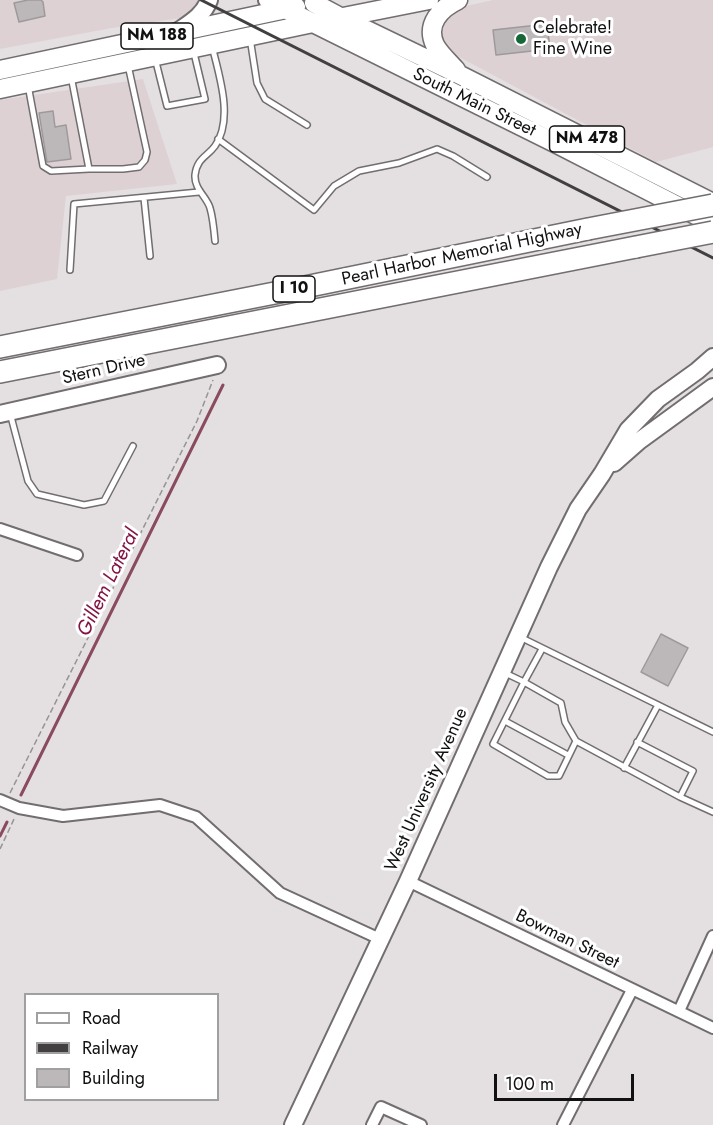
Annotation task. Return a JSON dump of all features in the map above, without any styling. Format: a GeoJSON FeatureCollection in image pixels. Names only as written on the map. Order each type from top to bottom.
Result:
{"type":"FeatureCollection","features":[{"type":"Feature","properties":{"kind":"highway","name":"Pearl Harbor Memorial Highway"},"geometry":{"type":"LineString","coordinates":[[0,346],[713,204]]}},
{"type":"Feature","properties":{"kind":"highway","name":"Pearl Harbor Memorial Highway"},"geometry":{"type":"LineString","coordinates":[[0,372],[713,232]]}},
{"type":"Feature","properties":{"kind":"main road","name":"NM 188"},"geometry":{"type":"LineString","coordinates":[[0,89],[429,0]]}},
{"type":"Feature","properties":{"kind":"main road"},"geometry":{"type":"LineString","coordinates":[[458,0],[437,15],[432,35],[438,49],[462,76]]}},
{"type":"Feature","properties":{"kind":"main road","name":"NM 188"},"geometry":{"type":"LineString","coordinates":[[0,70],[318,1]]}},
{"type":"Feature","properties":{"kind":"main road","name":"South Main Street"},"geometry":{"type":"LineString","coordinates":[[318,1],[342,18],[462,76],[713,204]]}},
{"type":"Feature","properties":{"kind":"main road","name":"South Main Street"},"geometry":{"type":"LineString","coordinates":[[285,9],[713,224]]}},
{"type":"Feature","properties":{"kind":"street"},"geometry":{"type":"LineString","coordinates":[[177,32],[201,14],[209,0]]}},
{"type":"Feature","properties":{"kind":"street","name":"South Main Street"},"geometry":{"type":"LineString","coordinates":[[267,0],[285,9]]}},
{"type":"Feature","properties":{"kind":"street","name":"West University Avenue"},"geometry":{"type":"LineString","coordinates":[[293,1125],[408,881],[549,567],[578,509],[628,430],[658,399],[713,357]]}},
{"type":"Feature","properties":{"kind":"street","name":"Stern Drive"},"geometry":{"type":"LineString","coordinates":[[5,412],[217,365]]}},
{"type":"Feature","properties":{"kind":"street","name":"West University Avenue"},"geometry":{"type":"LineString","coordinates":[[602,474],[639,441],[713,387]]}},
{"type":"Feature","properties":{"kind":"street"},"geometry":{"type":"LineString","coordinates":[[0,529],[77,555]]}},
{"type":"Feature","properties":{"kind":"street"},"geometry":{"type":"LineString","coordinates":[[3,801],[19,808],[63,816],[160,805],[196,817],[280,893],[380,939]]}},
{"type":"Feature","properties":{"kind":"street","name":"Bowman Street"},"geometry":{"type":"LineString","coordinates":[[408,881],[713,1028]]}},
{"type":"Feature","properties":{"kind":"street"},"geometry":{"type":"LineString","coordinates":[[679,1011],[713,936]]}},
{"type":"Feature","properties":{"kind":"street"},"geometry":{"type":"LineString","coordinates":[[564,1125],[632,990]]}},
{"type":"Feature","properties":{"kind":"street"},"geometry":{"type":"LineString","coordinates":[[372,1125],[381,1107],[421,1125]]}},
{"type":"Feature","properties":{"kind":"lane"},"geometry":{"type":"LineString","coordinates":[[250,36],[257,83],[265,99],[307,125]]}},
{"type":"Feature","properties":{"kind":"lane"},"geometry":{"type":"LineString","coordinates":[[28,83],[43,166],[51,171],[139,167],[145,160],[146,142],[123,43]]}},
{"type":"Feature","properties":{"kind":"lane"},"geometry":{"type":"LineString","coordinates":[[155,57],[167,106],[205,99],[202,47]]}},
{"type":"Feature","properties":{"kind":"lane"},"geometry":{"type":"LineString","coordinates":[[202,47],[220,78],[224,105],[224,127],[215,146],[200,160],[195,177],[199,192],[210,207],[215,241]]}},
{"type":"Feature","properties":{"kind":"lane"},"geometry":{"type":"LineString","coordinates":[[71,75],[89,170]]}},
{"type":"Feature","properties":{"kind":"lane"},"geometry":{"type":"LineString","coordinates":[[219,139],[314,210],[334,186],[359,171],[399,163],[437,149],[487,177]]}},
{"type":"Feature","properties":{"kind":"lane"},"geometry":{"type":"LineString","coordinates":[[69,270],[74,204],[199,192]]}},
{"type":"Feature","properties":{"kind":"lane"},"geometry":{"type":"LineString","coordinates":[[144,198],[150,256]]}},
{"type":"Feature","properties":{"kind":"lane"},"geometry":{"type":"LineString","coordinates":[[5,412],[28,481],[37,494],[84,505],[105,501],[133,446]]}},
{"type":"Feature","properties":{"kind":"lane"},"geometry":{"type":"LineString","coordinates":[[518,636],[713,732]]}},
{"type":"Feature","properties":{"kind":"lane"},"geometry":{"type":"LineString","coordinates":[[542,648],[493,744],[548,776],[559,776],[576,741]]}},
{"type":"Feature","properties":{"kind":"lane"},"geometry":{"type":"LineString","coordinates":[[502,671],[561,703],[565,722],[576,741],[624,768],[713,812]]}},
{"type":"Feature","properties":{"kind":"lane"},"geometry":{"type":"LineString","coordinates":[[624,768],[658,705]]}},
{"type":"Feature","properties":{"kind":"lane"},"geometry":{"type":"LineString","coordinates":[[505,721],[568,755]]}},
{"type":"Feature","properties":{"kind":"lane"},"geometry":{"type":"LineString","coordinates":[[637,742],[693,771],[680,797]]}},
{"type":"Feature","properties":{"kind":"path"},"geometry":{"type":"LineString","coordinates":[[3,801],[197,422],[217,365]]}},
{"type":"Feature","properties":{"kind":"path"},"geometry":{"type":"LineString","coordinates":[[0,849],[19,808]]}},
{"type":"Feature","properties":{"kind":"shaded area"},"geometry":{"type":"Polygon","coordinates":[[[0,0],[203,0],[193,13],[182,18],[112,28],[0,49],[0,0]]]}},
{"type":"Feature","properties":{"kind":"shaded area"},"geometry":{"type":"Polygon","coordinates":[[[493,0],[713,0],[713,147],[656,162],[448,51],[440,39],[441,23],[448,10],[493,0]]]}},
{"type":"Feature","properties":{"kind":"shaded area"},"geometry":{"type":"Polygon","coordinates":[[[143,79],[177,184],[66,196],[57,279],[0,291],[0,100],[143,79]]]}},
{"type":"Feature","properties":{"kind":"building"},"geometry":{"type":"Polygon","coordinates":[[[41,0],[45,16],[19,22],[14,3],[41,0]]]}},
{"type":"Feature","properties":{"kind":"building","name":"Celebrate! Fine Wine"},"geometry":{"type":"Polygon","coordinates":[[[547,24],[550,49],[496,55],[493,30],[547,24]]]}},
{"type":"Feature","properties":{"kind":"building"},"geometry":{"type":"Polygon","coordinates":[[[53,111],[55,127],[66,125],[71,159],[47,162],[39,113],[53,111]]]}},
{"type":"Feature","properties":{"kind":"building"},"geometry":{"type":"Polygon","coordinates":[[[661,634],[688,648],[668,686],[641,672],[661,634]]]}},
{"type":"Feature","properties":{"kind":"waterway","name":"Gillem Lateral"},"geometry":{"type":"LineString","coordinates":[[21,795],[223,385]]}},
{"type":"Feature","properties":{"kind":"waterway","name":"Gillem Lateral"},"geometry":{"type":"LineString","coordinates":[[0,836],[7,822]]}},
{"type":"Feature","properties":{"kind":"railway"},"geometry":{"type":"LineString","coordinates":[[201,0],[713,258]]}},
{"type":"Feature","properties":{"kind":"place","name":"Celebrate! Fine Wine"},"geometry":{"type":"Point","coordinates":[521,39]}}]}
